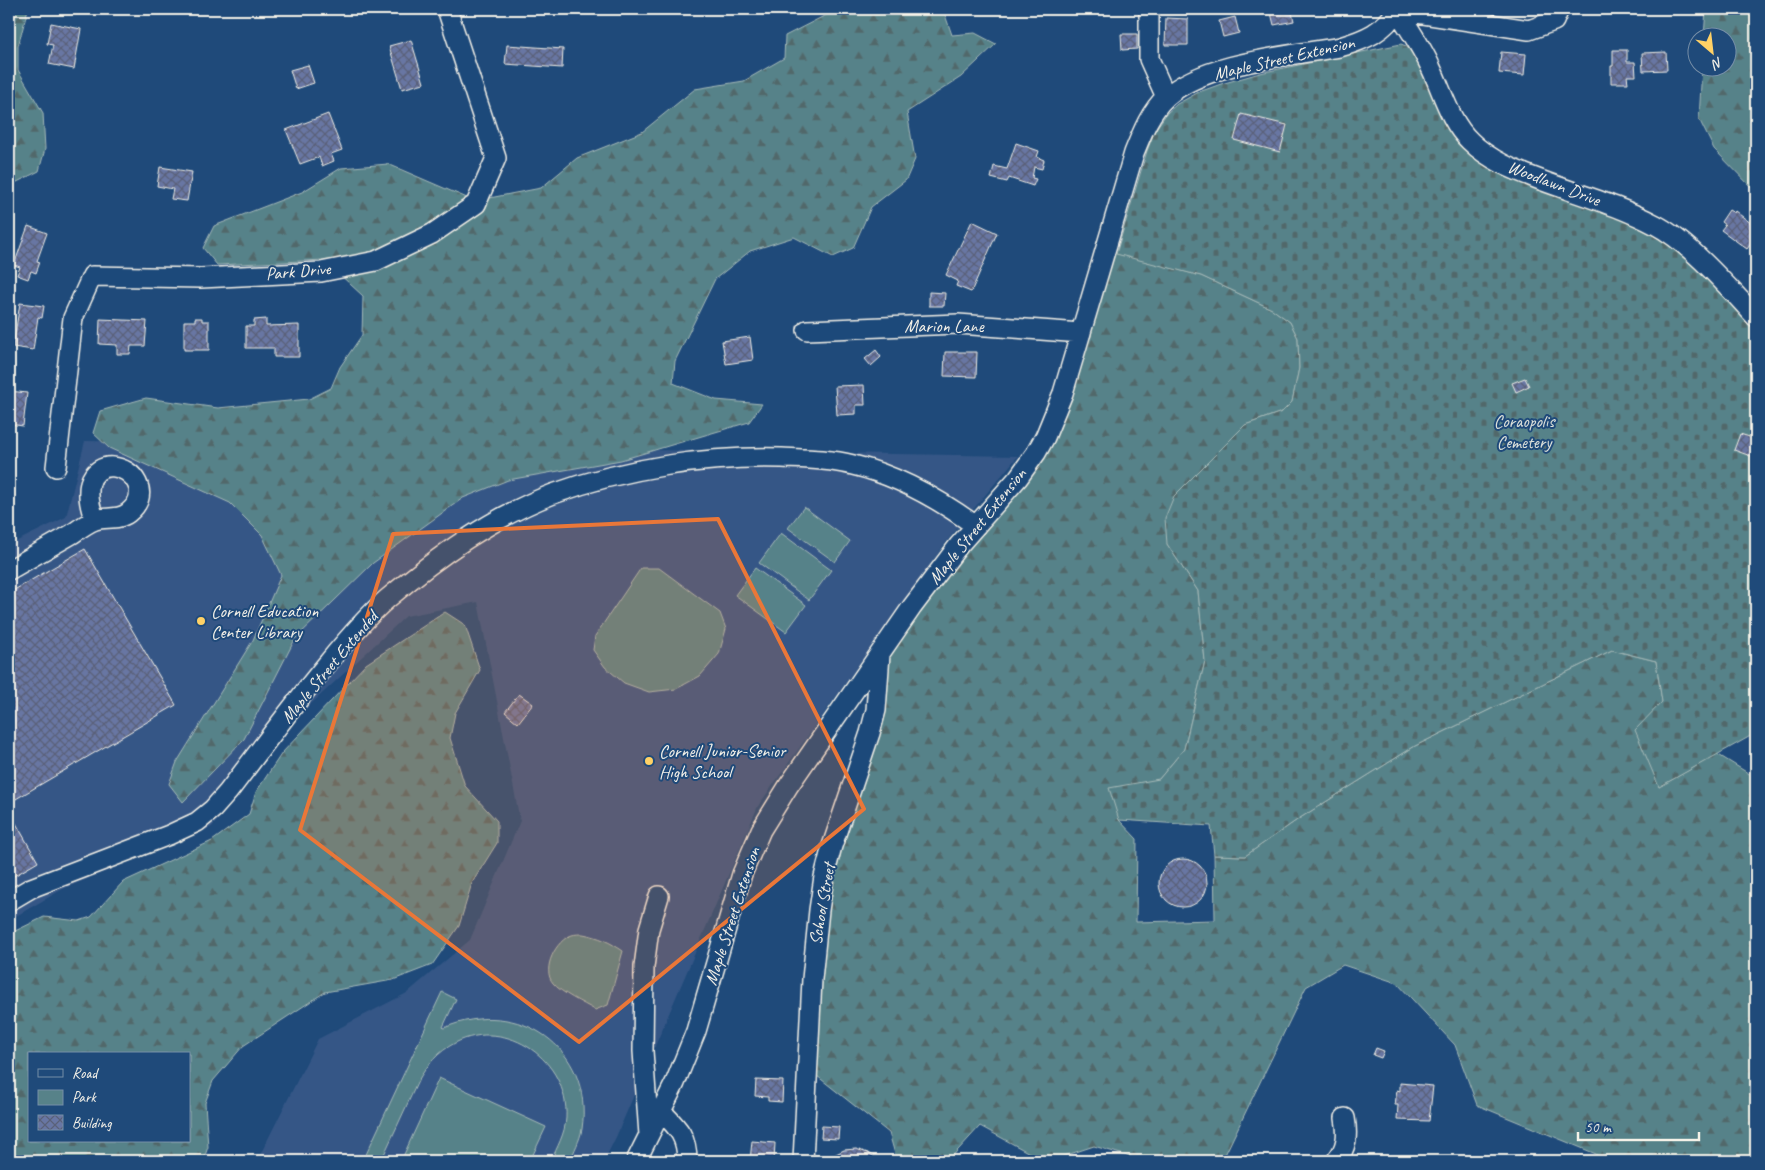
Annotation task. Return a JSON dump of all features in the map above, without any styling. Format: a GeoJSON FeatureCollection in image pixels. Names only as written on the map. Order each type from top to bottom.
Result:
{"type":"FeatureCollection","features":[{"type":"Feature","properties":{"kind":"street","name":"Park Drive"},"geometry":{"type":"LineString","coordinates":[[56,467],[73,318],[92,276],[201,278],[321,272],[376,261],[432,234],[476,204],[496,158],[447,9]]}},
{"type":"Feature","properties":{"kind":"street"},"geometry":{"type":"LineString","coordinates":[[1149,9],[1150,59],[1166,97]]}},
{"type":"Feature","properties":{"kind":"street"},"geometry":{"type":"LineString","coordinates":[[1397,9],[1529,30],[1556,15]]}},
{"type":"Feature","properties":{"kind":"street","name":"Maple Street Extension"},"geometry":{"type":"LineString","coordinates":[[636,1161],[686,1059],[742,874],[760,830],[789,785],[940,570],[1018,478],[1040,445],[1063,393],[1134,153],[1148,122],[1166,97],[1195,80],[1230,67],[1358,42],[1383,28],[1397,9]]}},
{"type":"Feature","properties":{"kind":"street","name":"Woodlawn Drive"},"geometry":{"type":"LineString","coordinates":[[1397,9],[1420,46],[1456,124],[1470,141],[1492,158],[1519,172],[1622,209],[1657,225],[1676,238],[1756,316]]}},
{"type":"Feature","properties":{"kind":"street","name":"Marion Lane"},"geometry":{"type":"LineString","coordinates":[[807,330],[958,324],[1080,333]]}},
{"type":"Feature","properties":{"kind":"street","name":"Maple Street Extended"},"geometry":{"type":"LineString","coordinates":[[9,901],[31,888],[169,836],[197,822],[213,809],[228,792],[314,679],[348,639],[386,600],[436,560],[475,534],[552,494],[603,479],[664,466],[711,460],[762,458],[821,459],[853,465],[919,490],[954,509],[976,526]]}},
{"type":"Feature","properties":{"kind":"street"},"geometry":{"type":"LineString","coordinates":[[9,570],[95,520]]}},
{"type":"Feature","properties":{"kind":"street","name":"School Street"},"geometry":{"type":"LineString","coordinates":[[803,1161],[812,980],[824,877],[832,846],[876,710],[880,654]]}},
{"type":"Feature","properties":{"kind":"street"},"geometry":{"type":"LineString","coordinates":[[649,1136],[643,1051],[644,967],[649,928],[659,896]]}},
{"type":"Feature","properties":{"kind":"street"},"geometry":{"type":"LineString","coordinates":[[661,1111],[677,1126],[684,1138],[687,1161]]}},
{"type":"Feature","properties":{"kind":"street"},"geometry":{"type":"LineString","coordinates":[[1336,1161],[1345,1148],[1347,1129],[1345,1118]]}},
{"type":"Feature","properties":{"kind":"highlighted area"},"geometry":{"type":"Polygon","coordinates":[[[718,519],[864,809],[579,1042],[300,830],[393,534],[718,519]]]}},
{"type":"Feature","properties":{"kind":"shaded area","name":"Cornell Junior-Senior High School"},"geometry":{"type":"Polygon","coordinates":[[[85,441],[1018,456],[946,542],[758,806],[604,1161],[257,1161],[318,1039],[407,993],[470,940],[520,821],[478,602],[406,616],[298,716],[212,827],[63,889],[9,920],[9,545],[66,517],[85,441]]]}},
{"type":"Feature","properties":{"kind":"green space"},"geometry":{"type":"Polygon","coordinates":[[[9,9],[28,9],[18,46],[18,70],[43,113],[45,149],[39,171],[9,186],[9,9]]]}},
{"type":"Feature","properties":{"kind":"green space"},"geometry":{"type":"Polygon","coordinates":[[[828,9],[943,9],[952,35],[975,33],[996,44],[961,77],[907,112],[915,159],[906,180],[871,207],[853,248],[833,257],[794,237],[750,251],[715,279],[675,361],[673,383],[716,400],[762,404],[749,422],[621,460],[508,480],[463,498],[373,563],[295,639],[244,739],[183,802],[169,784],[177,762],[253,640],[281,575],[262,535],[230,503],[109,448],[93,433],[100,411],[146,398],[218,408],[309,399],[331,388],[340,367],[362,335],[363,296],[324,260],[217,265],[203,248],[214,226],[302,192],[341,168],[388,164],[474,201],[541,188],[577,158],[642,132],[695,89],[744,81],[784,58],[785,36],[828,14],[828,9]]]}},
{"type":"Feature","properties":{"kind":"green space"},"geometry":{"type":"Polygon","coordinates":[[[1706,9],[1756,9],[1756,192],[1714,149],[1699,119],[1701,78],[1738,78],[1738,28],[1705,28],[1706,9]]]}},
{"type":"Feature","properties":{"kind":"green space","name":"Coraopolis Cemetery"},"geometry":{"type":"Polygon","coordinates":[[[1401,44],[1406,46],[1417,58],[1449,130],[1473,157],[1507,177],[1618,218],[1651,234],[1682,253],[1756,329],[1756,733],[1659,787],[1635,730],[1662,702],[1656,661],[1612,650],[1415,746],[1300,818],[1245,856],[1214,855],[1211,826],[1119,820],[1109,788],[1159,779],[1184,749],[1205,661],[1198,591],[1167,544],[1165,518],[1174,496],[1245,425],[1282,412],[1292,402],[1299,368],[1298,338],[1290,322],[1272,309],[1201,276],[1116,254],[1155,130],[1167,113],[1177,104],[1199,92],[1260,73],[1401,44]]]}},
{"type":"Feature","properties":{"kind":"green space"},"geometry":{"type":"Polygon","coordinates":[[[1105,250],[1201,276],[1272,309],[1290,322],[1298,338],[1299,368],[1292,402],[1282,412],[1245,425],[1167,544],[1198,591],[1205,661],[1184,749],[1159,779],[1119,820],[1137,839],[1136,922],[1215,920],[1214,855],[1245,856],[1300,818],[1415,746],[1612,650],[1656,661],[1662,702],[1659,787],[1717,754],[1756,778],[1756,1161],[1600,1161],[1596,1154],[1477,1105],[1455,1045],[1397,983],[1343,965],[1306,987],[1222,1161],[1144,1161],[1094,1146],[1044,1161],[980,1126],[948,1161],[897,1161],[889,1133],[807,1068],[810,1028],[843,812],[880,654],[1036,453],[1105,250]]]}},
{"type":"Feature","properties":{"kind":"green space"},"geometry":{"type":"Polygon","coordinates":[[[804,507],[850,541],[835,562],[788,528],[804,507]]]}},
{"type":"Feature","properties":{"kind":"green space"},"geometry":{"type":"Polygon","coordinates":[[[781,533],[831,570],[809,600],[759,563],[781,533]]]}},
{"type":"Feature","properties":{"kind":"green space"},"geometry":{"type":"Polygon","coordinates":[[[641,568],[659,568],[720,613],[726,629],[719,654],[700,676],[676,689],[649,692],[624,683],[605,667],[593,650],[595,636],[641,568]]]}},
{"type":"Feature","properties":{"kind":"green space"},"geometry":{"type":"Polygon","coordinates":[[[755,568],[806,605],[786,632],[735,595],[755,568]]]}},
{"type":"Feature","properties":{"kind":"green space"},"geometry":{"type":"Polygon","coordinates":[[[445,612],[465,625],[480,670],[455,713],[450,738],[465,786],[497,821],[497,843],[472,883],[459,926],[432,965],[393,980],[325,992],[243,1046],[213,1081],[205,1103],[208,1147],[203,1161],[9,1161],[9,934],[44,917],[79,921],[91,917],[123,882],[212,841],[249,814],[256,792],[282,753],[366,664],[445,612]]]}},
{"type":"Feature","properties":{"kind":"green space"},"geometry":{"type":"Polygon","coordinates":[[[583,934],[604,940],[623,951],[608,1005],[595,1010],[561,990],[553,983],[550,977],[550,963],[556,949],[566,938],[583,934]]]}},
{"type":"Feature","properties":{"kind":"green space"},"geometry":{"type":"Polygon","coordinates":[[[442,992],[456,999],[444,1028],[472,1020],[498,1019],[523,1025],[545,1036],[563,1053],[576,1075],[583,1100],[582,1129],[570,1161],[551,1161],[562,1135],[566,1118],[564,1097],[557,1078],[546,1062],[531,1049],[514,1040],[495,1035],[475,1036],[455,1043],[438,1055],[429,1064],[418,1081],[381,1161],[363,1161],[442,992]]]}},
{"type":"Feature","properties":{"kind":"green space"},"geometry":{"type":"Polygon","coordinates":[[[439,1078],[546,1127],[530,1161],[401,1161],[439,1078]]]}},
{"type":"Feature","properties":{"kind":"building"},"geometry":{"type":"Polygon","coordinates":[[[1270,9],[1291,9],[1294,21],[1274,25],[1270,9]]]}},
{"type":"Feature","properties":{"kind":"building"},"geometry":{"type":"Polygon","coordinates":[[[1235,17],[1239,33],[1223,37],[1219,21],[1235,17]]]}},
{"type":"Feature","properties":{"kind":"building"},"geometry":{"type":"Polygon","coordinates":[[[1166,18],[1188,19],[1188,45],[1165,45],[1166,18]]]}},
{"type":"Feature","properties":{"kind":"building"},"geometry":{"type":"Polygon","coordinates":[[[51,23],[81,29],[74,69],[49,64],[53,45],[47,44],[51,23]]]}},
{"type":"Feature","properties":{"kind":"building"},"geometry":{"type":"Polygon","coordinates":[[[1121,34],[1137,34],[1137,49],[1122,50],[1121,34]]]}},
{"type":"Feature","properties":{"kind":"building"},"geometry":{"type":"Polygon","coordinates":[[[411,40],[424,83],[402,89],[389,46],[411,40]]]}},
{"type":"Feature","properties":{"kind":"building"},"geometry":{"type":"Polygon","coordinates":[[[507,45],[563,49],[562,68],[505,64],[507,45]]]}},
{"type":"Feature","properties":{"kind":"building"},"geometry":{"type":"Polygon","coordinates":[[[1613,50],[1627,50],[1627,62],[1635,62],[1636,76],[1627,76],[1628,83],[1611,83],[1613,50]]]}},
{"type":"Feature","properties":{"kind":"building"},"geometry":{"type":"Polygon","coordinates":[[[1501,52],[1526,54],[1524,75],[1499,73],[1501,52]]]}},
{"type":"Feature","properties":{"kind":"building"},"geometry":{"type":"Polygon","coordinates":[[[1666,52],[1667,70],[1643,71],[1642,53],[1666,52]]]}},
{"type":"Feature","properties":{"kind":"building"},"geometry":{"type":"Polygon","coordinates":[[[308,65],[314,83],[296,89],[290,70],[308,65]]]}},
{"type":"Feature","properties":{"kind":"building"},"geometry":{"type":"Polygon","coordinates":[[[328,114],[342,150],[331,154],[334,161],[322,166],[319,157],[300,164],[286,130],[328,114]]]}},
{"type":"Feature","properties":{"kind":"building"},"geometry":{"type":"Polygon","coordinates":[[[1241,114],[1287,125],[1280,152],[1234,140],[1241,114]]]}},
{"type":"Feature","properties":{"kind":"building"},"geometry":{"type":"Polygon","coordinates":[[[1016,143],[1039,151],[1037,157],[1044,160],[1042,169],[1034,167],[1032,178],[1036,179],[1033,186],[1009,178],[1007,182],[991,178],[994,166],[1007,169],[1016,143]]]}},
{"type":"Feature","properties":{"kind":"building"},"geometry":{"type":"Polygon","coordinates":[[[160,167],[192,172],[187,201],[171,199],[173,189],[157,186],[160,167]]]}},
{"type":"Feature","properties":{"kind":"building"},"geometry":{"type":"Polygon","coordinates":[[[1729,210],[1734,213],[1735,211],[1756,227],[1756,237],[1747,249],[1721,230],[1725,225],[1721,222],[1729,210]]]}},
{"type":"Feature","properties":{"kind":"building"},"geometry":{"type":"Polygon","coordinates":[[[972,221],[997,233],[971,292],[956,286],[958,281],[946,275],[972,221]]]}},
{"type":"Feature","properties":{"kind":"building"},"geometry":{"type":"Polygon","coordinates":[[[28,226],[47,233],[37,261],[40,262],[36,273],[31,271],[28,279],[17,275],[20,267],[14,265],[28,226]]]}},
{"type":"Feature","properties":{"kind":"building"},"geometry":{"type":"Polygon","coordinates":[[[929,292],[945,293],[944,306],[929,306],[929,292]]]}},
{"type":"Feature","properties":{"kind":"building"},"geometry":{"type":"Polygon","coordinates":[[[20,303],[44,306],[42,318],[38,317],[33,350],[13,347],[20,303]]]}},
{"type":"Feature","properties":{"kind":"building"},"geometry":{"type":"Polygon","coordinates":[[[195,318],[209,321],[209,350],[184,350],[184,321],[195,321],[195,318]]]}},
{"type":"Feature","properties":{"kind":"building"},"geometry":{"type":"Polygon","coordinates":[[[100,319],[147,321],[145,346],[131,346],[130,354],[117,354],[117,345],[99,344],[100,319]]]}},
{"type":"Feature","properties":{"kind":"building"},"geometry":{"type":"Polygon","coordinates":[[[266,319],[266,326],[299,325],[299,357],[274,357],[274,348],[246,348],[246,326],[254,326],[254,320],[266,319]]]}},
{"type":"Feature","properties":{"kind":"building"},"geometry":{"type":"Polygon","coordinates":[[[750,337],[753,360],[726,364],[722,341],[750,337]]]}},
{"type":"Feature","properties":{"kind":"building"},"geometry":{"type":"Polygon","coordinates":[[[876,350],[881,357],[871,366],[865,359],[876,350]]]}},
{"type":"Feature","properties":{"kind":"building"},"geometry":{"type":"Polygon","coordinates":[[[945,352],[977,352],[976,377],[944,376],[945,352]]]}},
{"type":"Feature","properties":{"kind":"building"},"geometry":{"type":"Polygon","coordinates":[[[1525,378],[1529,386],[1516,392],[1512,383],[1525,378]]]}},
{"type":"Feature","properties":{"kind":"building"},"geometry":{"type":"Polygon","coordinates":[[[864,385],[865,405],[856,405],[856,414],[837,415],[835,386],[864,385]]]}},
{"type":"Feature","properties":{"kind":"building"},"geometry":{"type":"Polygon","coordinates":[[[9,391],[27,393],[23,426],[9,424],[9,391]]]}},
{"type":"Feature","properties":{"kind":"building"},"geometry":{"type":"Polygon","coordinates":[[[1740,434],[1756,439],[1756,458],[1734,450],[1740,434]]]}},
{"type":"Feature","properties":{"kind":"building"},"geometry":{"type":"Polygon","coordinates":[[[85,549],[176,705],[9,803],[9,593],[85,549]]]}},
{"type":"Feature","properties":{"kind":"building"},"geometry":{"type":"Polygon","coordinates":[[[519,694],[533,704],[518,723],[505,712],[519,694]]]}},
{"type":"Feature","properties":{"kind":"building"},"geometry":{"type":"Polygon","coordinates":[[[9,811],[38,862],[9,879],[9,811]]]}},
{"type":"Feature","properties":{"kind":"building"},"geometry":{"type":"Polygon","coordinates":[[[1183,859],[1192,861],[1200,866],[1205,874],[1207,883],[1205,892],[1200,900],[1192,905],[1183,907],[1174,905],[1166,900],[1161,892],[1159,883],[1161,874],[1166,866],[1174,861],[1183,859]]]}},
{"type":"Feature","properties":{"kind":"building"},"geometry":{"type":"Polygon","coordinates":[[[1376,1048],[1384,1051],[1381,1058],[1373,1055],[1376,1048]]]}},
{"type":"Feature","properties":{"kind":"building"},"geometry":{"type":"Polygon","coordinates":[[[756,1080],[783,1081],[782,1102],[768,1101],[768,1097],[755,1096],[756,1080]]]}},
{"type":"Feature","properties":{"kind":"building"},"geometry":{"type":"Polygon","coordinates":[[[1400,1083],[1433,1086],[1429,1121],[1397,1120],[1398,1105],[1395,1105],[1397,1090],[1400,1091],[1400,1083]]]}},
{"type":"Feature","properties":{"kind":"building"},"geometry":{"type":"Polygon","coordinates":[[[822,1126],[839,1127],[838,1139],[821,1138],[822,1126]]]}},
{"type":"Feature","properties":{"kind":"building"},"geometry":{"type":"Polygon","coordinates":[[[752,1141],[775,1143],[774,1161],[750,1161],[752,1141]]]}},
{"type":"Feature","properties":{"kind":"building"},"geometry":{"type":"Polygon","coordinates":[[[856,1149],[868,1153],[878,1161],[828,1161],[832,1156],[844,1150],[856,1149]]]}},
{"type":"Feature","properties":{"kind":"place","name":"Cornell Education Center Library"},"geometry":{"type":"Point","coordinates":[201,621]}},
{"type":"Feature","properties":{"kind":"place","name":"Cornell Junior-Senior High School"},"geometry":{"type":"Point","coordinates":[649,761]}}]}
